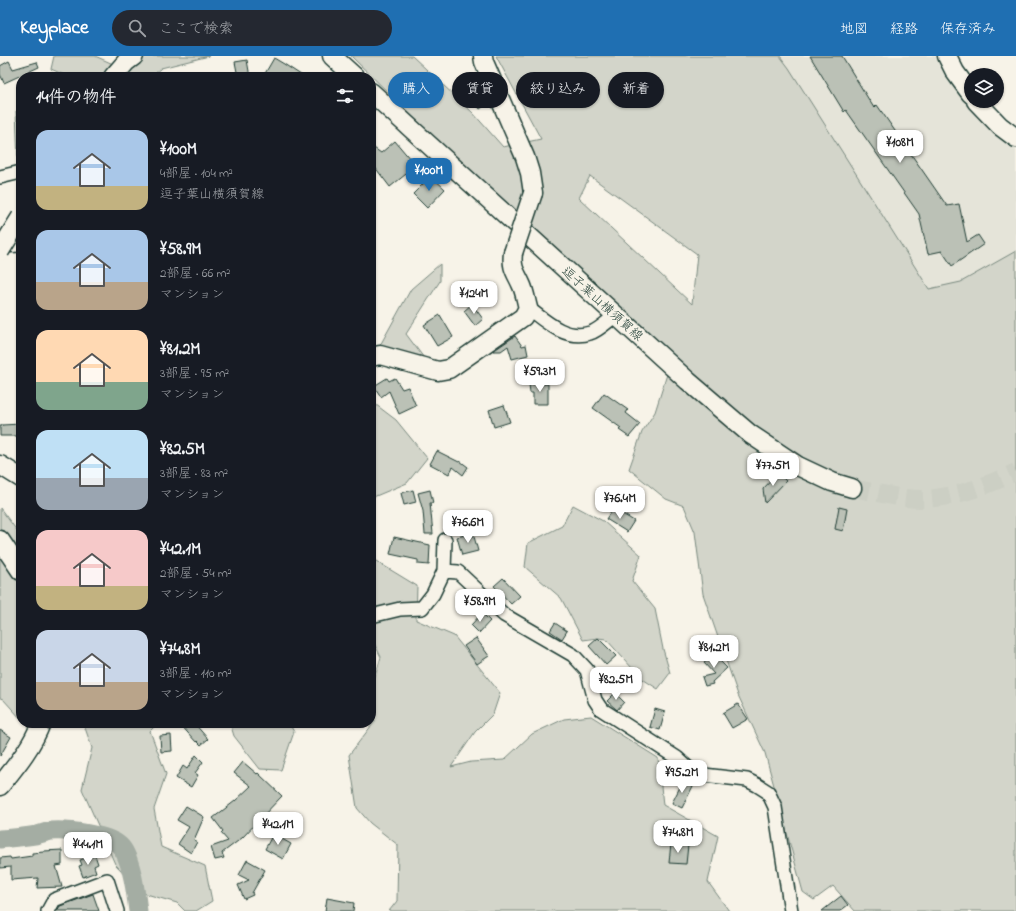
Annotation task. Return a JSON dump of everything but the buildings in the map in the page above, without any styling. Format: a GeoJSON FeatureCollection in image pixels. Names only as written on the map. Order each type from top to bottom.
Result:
{"type":"FeatureCollection","features":[{"type":"Feature","properties":{"kind":"main road"},"geometry":{"type":"LineString","coordinates":[[117,72],[126,62],[134,56]]}},
{"type":"Feature","properties":{"kind":"main road"},"geometry":{"type":"LineString","coordinates":[[332,56],[350,72]]}},
{"type":"Feature","properties":{"kind":"main road"},"geometry":{"type":"LineString","coordinates":[[947,56],[955,72],[964,84]]}},
{"type":"Feature","properties":{"kind":"main road"},"geometry":{"type":"LineString","coordinates":[[376,356],[380,355],[438,371],[449,370],[523,317],[528,308],[522,287],[512,263],[513,253],[533,193],[530,173],[525,157],[483,58]]}},
{"type":"Feature","properties":{"kind":"main road","name":"逗子葉山横須賀線"},"geometry":{"type":"LineString","coordinates":[[376,97],[688,381],[750,434],[798,466],[832,482],[852,488]]}},
{"type":"Feature","properties":{"kind":"main road"},"geometry":{"type":"LineString","coordinates":[[983,108],[1000,126],[1016,138]]}},
{"type":"Feature","properties":{"kind":"main road"},"geometry":{"type":"LineString","coordinates":[[0,251],[16,225]]}},
{"type":"Feature","properties":{"kind":"main road"},"geometry":{"type":"LineString","coordinates":[[0,465],[16,475]]}},
{"type":"Feature","properties":{"kind":"main road"},"geometry":{"type":"LineString","coordinates":[[0,540],[16,564]]}},
{"type":"Feature","properties":{"kind":"main road"},"geometry":{"type":"LineString","coordinates":[[0,786],[23,758],[39,728]]}},
{"type":"Feature","properties":{"kind":"street"},"geometry":{"type":"LineString","coordinates":[[0,177],[16,173]]}},
{"type":"Feature","properties":{"kind":"street"},"geometry":{"type":"LineString","coordinates":[[0,246],[16,245]]}},
{"type":"Feature","properties":{"kind":"street"},"geometry":{"type":"LineString","coordinates":[[528,308],[555,329],[574,335],[590,333],[616,315]]}},
{"type":"Feature","properties":{"kind":"street"},"geometry":{"type":"LineString","coordinates":[[376,615],[400,609],[422,608],[433,594],[444,571],[445,540]]}},
{"type":"Feature","properties":{"kind":"street"},"geometry":{"type":"LineString","coordinates":[[444,571],[458,572],[504,615],[573,655],[587,670],[595,700],[601,709],[677,758],[688,768],[704,775],[748,780],[768,792],[775,807],[791,911]]}},
{"type":"Feature","properties":{"kind":"street"},"geometry":{"type":"LineString","coordinates":[[48,911],[54,900],[108,880],[117,911]]}},
{"type":"Feature","properties":{"kind":"shaded area"},"geometry":{"type":"Polygon","coordinates":[[[54,56],[95,56],[113,64],[136,56],[209,56],[161,68],[157,72],[58,72],[51,69],[54,56]]]}},
{"type":"Feature","properties":{"kind":"shaded area"},"geometry":{"type":"Polygon","coordinates":[[[351,56],[412,56],[429,72],[388,72],[388,92],[376,81],[376,72],[367,72],[351,56]]]}},
{"type":"Feature","properties":{"kind":"shaded area"},"geometry":{"type":"Polygon","coordinates":[[[496,56],[780,56],[929,289],[961,282],[1016,251],[1016,911],[855,911],[833,886],[814,900],[803,892],[765,753],[738,695],[703,594],[695,532],[684,506],[666,499],[629,469],[642,432],[655,412],[669,368],[404,108],[444,108],[444,86],[452,93],[452,108],[468,108],[503,147],[541,139],[524,108],[600,108],[600,72],[516,72],[516,93],[508,78],[508,72],[505,72],[496,56]],[[590,176],[579,198],[692,304],[697,254],[590,176]]]}},
{"type":"Feature","properties":{"kind":"shaded area"},"geometry":{"type":"Polygon","coordinates":[[[738,56],[935,56],[946,78],[964,99],[964,108],[972,108],[987,126],[1016,150],[1016,255],[936,304],[738,56]]]}},
{"type":"Feature","properties":{"kind":"shaded area"},"geometry":{"type":"Polygon","coordinates":[[[440,264],[440,281],[406,334],[427,362],[378,349],[411,289],[440,264]]]}},
{"type":"Feature","properties":{"kind":"shaded area"},"geometry":{"type":"Polygon","coordinates":[[[376,405],[396,420],[427,458],[407,483],[376,496],[376,405]]]}},
{"type":"Feature","properties":{"kind":"shaded area"},"geometry":{"type":"Polygon","coordinates":[[[573,505],[603,521],[641,555],[632,581],[655,609],[663,649],[670,673],[658,689],[641,678],[606,639],[598,638],[583,640],[561,598],[525,567],[528,543],[562,526],[573,505]]]}},
{"type":"Feature","properties":{"kind":"shaded area"},"geometry":{"type":"Polygon","coordinates":[[[0,508],[16,529],[16,713],[3,699],[0,698],[0,508]]]}},
{"type":"Feature","properties":{"kind":"shaded area"},"geometry":{"type":"Polygon","coordinates":[[[376,561],[417,586],[416,620],[454,636],[500,693],[493,714],[475,732],[451,767],[471,762],[504,760],[532,734],[564,719],[591,716],[658,758],[663,805],[718,836],[708,882],[729,911],[389,911],[397,901],[398,845],[370,823],[357,808],[349,755],[370,728],[376,728],[376,674],[381,657],[376,647],[376,561]]]}},
{"type":"Feature","properties":{"kind":"shaded area"},"geometry":{"type":"Polygon","coordinates":[[[85,728],[153,728],[150,731],[166,774],[154,809],[161,847],[205,866],[212,901],[196,911],[185,911],[177,903],[143,893],[115,864],[82,789],[92,748],[85,728]]]}},
{"type":"Feature","properties":{"kind":"shaded area"},"geometry":{"type":"Polygon","coordinates":[[[232,728],[292,728],[294,732],[281,770],[260,769],[234,736],[232,728]]]}},
{"type":"Feature","properties":{"kind":"waterway"},"geometry":{"type":"LineString","coordinates":[[0,839],[32,836],[51,831],[58,831],[78,832],[99,836],[116,843],[125,853],[131,868],[138,911]]}},
{"type":"Feature","properties":{"kind":"tunnel"},"geometry":{"type":"LineString","coordinates":[[852,488],[905,498],[934,498],[958,494],[1016,472]]}}]}
